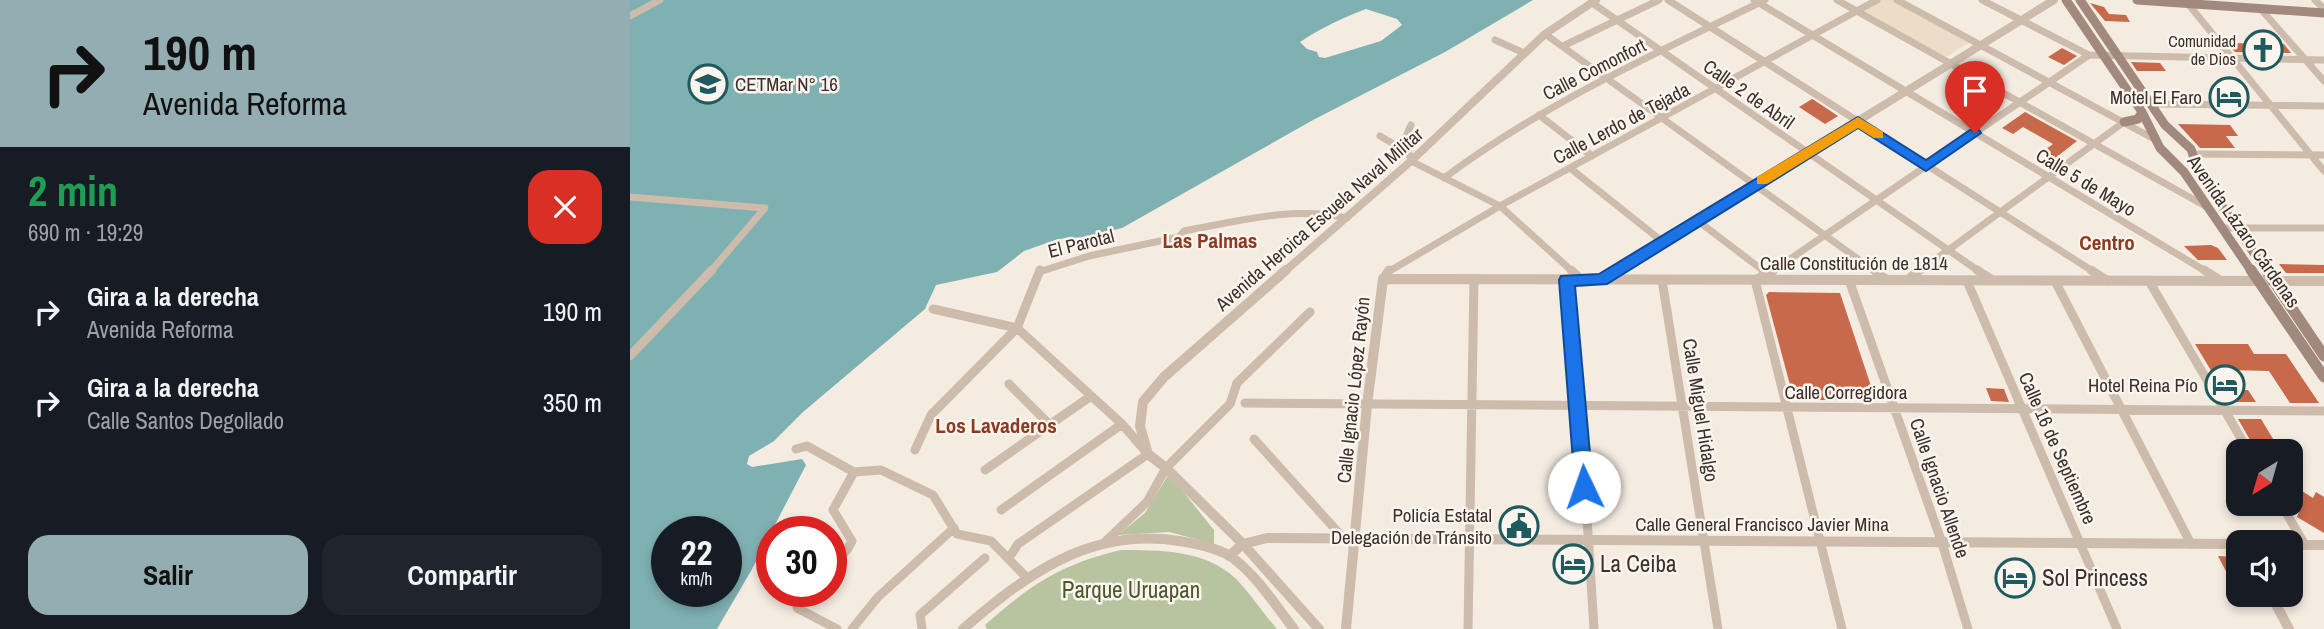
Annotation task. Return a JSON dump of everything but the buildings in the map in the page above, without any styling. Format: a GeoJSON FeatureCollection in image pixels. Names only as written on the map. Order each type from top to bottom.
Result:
{"type":"FeatureCollection","features":[{"type":"Feature","properties":{"kind":"main road","name":"Avenida Lázaro Cárdenas"},"geometry":{"type":"LineString","coordinates":[[2066,0],[2146,108],[2187,144],[2198,171],[2324,356]]}},
{"type":"Feature","properties":{"kind":"main road","name":"Avenida Lázaro Cárdenas"},"geometry":{"type":"LineString","coordinates":[[2080,0],[2118,57],[2146,108],[2160,148],[2184,172],[2324,377]]}},
{"type":"Feature","properties":{"kind":"main road"},"geometry":{"type":"LineString","coordinates":[[2137,0],[2324,11]]}},
{"type":"Feature","properties":{"kind":"main road"},"geometry":{"type":"LineString","coordinates":[[2124,122],[2138,119],[2146,108]]}},
{"type":"Feature","properties":{"kind":"main road"},"geometry":{"type":"LineString","coordinates":[[2156,139],[2161,134],[2176,136]]}},
{"type":"Feature","properties":{"kind":"main road"},"geometry":{"type":"LineString","coordinates":[[2171,158],[2187,162],[2194,156]]}},
{"type":"Feature","properties":{"kind":"street"},"geometry":{"type":"LineString","coordinates":[[630,13],[660,0]]}},
{"type":"Feature","properties":{"kind":"street"},"geometry":{"type":"LineString","coordinates":[[1563,46],[1659,0]]}},
{"type":"Feature","properties":{"kind":"street"},"geometry":{"type":"LineString","coordinates":[[1668,0],[2109,281]]}},
{"type":"Feature","properties":{"kind":"street"},"geometry":{"type":"LineString","coordinates":[[1837,0],[2208,207]]}},
{"type":"Feature","properties":{"kind":"street","name":"Calle Lerdo de Tejada"},"geometry":{"type":"LineString","coordinates":[[1383,279],[1389,270],[1500,206],[1877,0]]}},
{"type":"Feature","properties":{"kind":"street"},"geometry":{"type":"LineString","coordinates":[[1897,0],[2156,139]]}},
{"type":"Feature","properties":{"kind":"street"},"geometry":{"type":"LineString","coordinates":[[1982,0],[2090,55]]}},
{"type":"Feature","properties":{"kind":"street"},"geometry":{"type":"LineString","coordinates":[[1601,280],[2054,0]]}},
{"type":"Feature","properties":{"kind":"street"},"geometry":{"type":"LineString","coordinates":[[2315,0],[2324,11]]}},
{"type":"Feature","properties":{"kind":"street"},"geometry":{"type":"LineString","coordinates":[[630,13],[649,1]]}},
{"type":"Feature","properties":{"kind":"street","name":"Calle 2 de Abril"},"geometry":{"type":"LineString","coordinates":[[1593,1],[1661,52],[1993,281]]}},
{"type":"Feature","properties":{"kind":"street","name":"Avenida Heroica Escuela Naval Militar"},"geometry":{"type":"LineString","coordinates":[[1148,454],[1140,426],[1143,402],[1164,377],[1411,161],[1545,34],[1593,1]]}},
{"type":"Feature","properties":{"kind":"street","name":"Calle Comonfort"},"geometry":{"type":"LineString","coordinates":[[1444,178],[1474,154],[1539,115],[1760,1]]}},
{"type":"Feature","properties":{"kind":"street","name":"Calle 5 de Mayo"},"geometry":{"type":"LineString","coordinates":[[1760,1],[2048,178],[2223,281]]}},
{"type":"Feature","properties":{"kind":"street"},"geometry":{"type":"LineString","coordinates":[[2186,2],[2324,171]]}},
{"type":"Feature","properties":{"kind":"street"},"geometry":{"type":"LineString","coordinates":[[2260,8],[2324,81]]}},
{"type":"Feature","properties":{"kind":"street"},"geometry":{"type":"LineString","coordinates":[[1545,34],[1887,280]]}},
{"type":"Feature","properties":{"kind":"street"},"geometry":{"type":"LineString","coordinates":[[1495,40],[1524,53]]}},
{"type":"Feature","properties":{"kind":"street"},"geometry":{"type":"LineString","coordinates":[[1698,221],[1772,277],[1825,235],[2090,55],[2324,60]]}},
{"type":"Feature","properties":{"kind":"street"},"geometry":{"type":"LineString","coordinates":[[2146,108],[2324,106]]}},
{"type":"Feature","properties":{"kind":"street"},"geometry":{"type":"LineString","coordinates":[[1539,115],[1592,156]]}},
{"type":"Feature","properties":{"kind":"street"},"geometry":{"type":"LineString","coordinates":[[1907,281],[2124,122]]}},
{"type":"Feature","properties":{"kind":"street"},"geometry":{"type":"LineString","coordinates":[[1401,148],[1411,125]]}},
{"type":"Feature","properties":{"kind":"street"},"geometry":{"type":"LineString","coordinates":[[1380,136],[1409,153],[1411,161],[1500,206],[1582,280]]}},
{"type":"Feature","properties":{"kind":"street"},"geometry":{"type":"LineString","coordinates":[[2194,156],[2324,155]]}},
{"type":"Feature","properties":{"kind":"street"},"geometry":{"type":"LineString","coordinates":[[1570,168],[1663,242]]}},
{"type":"Feature","properties":{"kind":"street"},"geometry":{"type":"LineString","coordinates":[[630,197],[765,208],[735,246],[630,356]]}},
{"type":"Feature","properties":{"kind":"street","name":"El Parotal"},"geometry":{"type":"LineString","coordinates":[[915,450],[931,415],[1017,328],[1040,270],[1089,256],[1179,237],[1184,231],[1230,223],[1327,212],[1347,218]]}},
{"type":"Feature","properties":{"kind":"street"},"geometry":{"type":"LineString","coordinates":[[2222,228],[2324,228]]}},
{"type":"Feature","properties":{"kind":"street"},"geometry":{"type":"LineString","coordinates":[[1632,261],[1636,276],[1649,280]]}},
{"type":"Feature","properties":{"kind":"street","name":"Calle Constitución de 1814"},"geometry":{"type":"LineString","coordinates":[[1383,279],[1755,280],[1772,277],[1907,281],[2324,281]]}},
{"type":"Feature","properties":{"kind":"street","name":"Calle Ignacio López Rayón"},"geometry":{"type":"LineString","coordinates":[[1346,629],[1350,540],[1383,279]]}},
{"type":"Feature","properties":{"kind":"street"},"geometry":{"type":"LineString","coordinates":[[1468,629],[1474,279]]}},
{"type":"Feature","properties":{"kind":"street"},"geometry":{"type":"LineString","coordinates":[[1567,280],[1580,407],[1594,629]]}},
{"type":"Feature","properties":{"kind":"street","name":"Calle Miguel Hidalgo"},"geometry":{"type":"LineString","coordinates":[[1662,280],[1718,629]]}},
{"type":"Feature","properties":{"kind":"street"},"geometry":{"type":"LineString","coordinates":[[1755,280],[1842,629]]}},
{"type":"Feature","properties":{"kind":"street","name":"Calle Ignacio Allende"},"geometry":{"type":"LineString","coordinates":[[1849,280],[1942,543],[1968,629]]}},
{"type":"Feature","properties":{"kind":"street","name":"Calle 16 de Septiembre"},"geometry":{"type":"LineString","coordinates":[[1967,281],[2117,629]]}},
{"type":"Feature","properties":{"kind":"street"},"geometry":{"type":"LineString","coordinates":[[2055,281],[2191,544]]}},
{"type":"Feature","properties":{"kind":"street"},"geometry":{"type":"LineString","coordinates":[[2148,281],[2241,439]]}},
{"type":"Feature","properties":{"kind":"street"},"geometry":{"type":"LineString","coordinates":[[933,309],[1017,328],[1122,424],[1148,454],[1167,468],[1243,544],[1319,629]]}},
{"type":"Feature","properties":{"kind":"street"},"geometry":{"type":"LineString","coordinates":[[1106,541],[1147,502],[1167,468],[1230,404],[1237,383],[1310,312]]}},
{"type":"Feature","properties":{"kind":"street"},"geometry":{"type":"LineString","coordinates":[[1009,384],[1050,425]]}},
{"type":"Feature","properties":{"kind":"street"},"geometry":{"type":"LineString","coordinates":[[985,470],[1091,396]]}},
{"type":"Feature","properties":{"kind":"street","name":"Calle Corregidora"},"geometry":{"type":"LineString","coordinates":[[1245,403],[2120,410],[2223,408],[2324,411]]}},
{"type":"Feature","properties":{"kind":"street"},"geometry":{"type":"LineString","coordinates":[[1001,510],[1122,424]]}},
{"type":"Feature","properties":{"kind":"street"},"geometry":{"type":"LineString","coordinates":[[1254,439],[1350,540]]}},
{"type":"Feature","properties":{"kind":"street"},"geometry":{"type":"LineString","coordinates":[[796,449],[807,446],[854,472],[881,470],[933,495],[957,534],[991,541],[1026,577]]}},
{"type":"Feature","properties":{"kind":"street"},"geometry":{"type":"LineString","coordinates":[[1009,558],[1018,544],[1148,454]]}},
{"type":"Feature","properties":{"kind":"street"},"geometry":{"type":"LineString","coordinates":[[837,516],[833,510],[854,472]]}},
{"type":"Feature","properties":{"kind":"street"},"geometry":{"type":"LineString","coordinates":[[2288,516],[2305,545],[2324,545]]}},
{"type":"Feature","properties":{"kind":"street"},"geometry":{"type":"LineString","coordinates":[[852,629],[878,597],[954,528]]}},
{"type":"Feature","properties":{"kind":"street"},"geometry":{"type":"LineString","coordinates":[[847,533],[852,541],[847,551]]}},
{"type":"Feature","properties":{"kind":"street"},"geometry":{"type":"LineString","coordinates":[[962,629],[1026,577],[1056,560],[1106,541],[1148,538],[1176,539],[1229,556],[1294,629]]}},
{"type":"Feature","properties":{"kind":"street","name":"Calle General Francisco Javier Mina"},"geometry":{"type":"LineString","coordinates":[[1243,544],[1267,538],[2226,544]]}},
{"type":"Feature","properties":{"kind":"street"},"geometry":{"type":"LineString","coordinates":[[1229,556],[1243,544]]}},
{"type":"Feature","properties":{"kind":"street"},"geometry":{"type":"LineString","coordinates":[[922,629],[920,615],[985,558]]}},
{"type":"Feature","properties":{"kind":"street"},"geometry":{"type":"LineString","coordinates":[[797,607],[837,629]]}},
{"type":"Feature","properties":{"kind":"street"},"geometry":{"type":"LineString","coordinates":[[2278,607],[2290,629]]}},
{"type":"Feature","properties":{"kind":"green space"},"geometry":{"type":"Polygon","coordinates":[[[1169,474],[1214,530],[1214,544],[1169,532],[1118,535],[1145,513],[1169,474]]]}},
{"type":"Feature","properties":{"kind":"green space","name":"Parque Uruapan"},"geometry":{"type":"Polygon","coordinates":[[[1121,550],[1166,551],[1210,562],[1235,578],[1277,629],[987,629],[985,625],[1001,611],[1047,578],[1081,562],[1121,550]]]}},
{"type":"Feature","properties":{"kind":"shaded area"},"geometry":{"type":"Polygon","coordinates":[[[1880,0],[1892,0],[1970,42],[1946,57],[1861,10],[1880,0]]]}},
{"type":"Feature","properties":{"kind":"water"},"geometry":{"type":"Polygon","coordinates":[[[630,0],[1533,0],[1445,52],[1313,120],[1122,228],[1085,237],[1058,239],[1024,251],[997,272],[936,285],[925,309],[803,412],[774,441],[749,456],[747,464],[752,467],[802,459],[806,465],[780,516],[756,516],[756,561],[742,586],[742,516],[651,516],[651,607],[730,607],[717,629],[630,629],[630,0]],[[1366,9],[1315,32],[1300,42],[1307,49],[1317,52],[1319,57],[1325,58],[1381,41],[1402,25],[1397,19],[1366,9]]]}},
{"type":"Feature","properties":{"kind":"slow traffic"},"geometry":{"type":"LineString","coordinates":[[1762,181],[1858,122],[1878,135]]}},
{"type":"Feature","properties":{"kind":"place","name":"Comunidad de Dios"},"geometry":{"type":"Point","coordinates":[2263,50]}},
{"type":"Feature","properties":{"kind":"place","name":"CETMar N° 16"},"geometry":{"type":"Point","coordinates":[708,84]}},
{"type":"Feature","properties":{"kind":"place","name":"Motel El Faro"},"geometry":{"type":"Point","coordinates":[2229,97]}},
{"type":"Feature","properties":{"kind":"place","name":"Hotel Reina Pío"},"geometry":{"type":"Point","coordinates":[2225,385]}},
{"type":"Feature","properties":{"kind":"place","name":"Policía Estatal Delegación de Tránsito"},"geometry":{"type":"Point","coordinates":[1519,526]}},
{"type":"Feature","properties":{"kind":"place","name":"La Ceiba"},"geometry":{"type":"Point","coordinates":[1573,564]}},
{"type":"Feature","properties":{"kind":"place","name":"Sol Princess"},"geometry":{"type":"Point","coordinates":[2015,578]}},
{"type":"Feature","properties":{"kind":"district","name":"Las Palmas"},"geometry":{"type":"Point","coordinates":[1210,241]}},
{"type":"Feature","properties":{"kind":"district","name":"Centro"},"geometry":{"type":"Point","coordinates":[2107,243]}},
{"type":"Feature","properties":{"kind":"district","name":"Los Lavaderos"},"geometry":{"type":"Point","coordinates":[996,426]}},
{"type":"Feature","properties":{"kind":"route"},"geometry":{"type":"LineString","coordinates":[[1584,487],[1580,407],[1567,280],[1601,280],[1858,122],[1926,166],[1975,133]]}}]}
